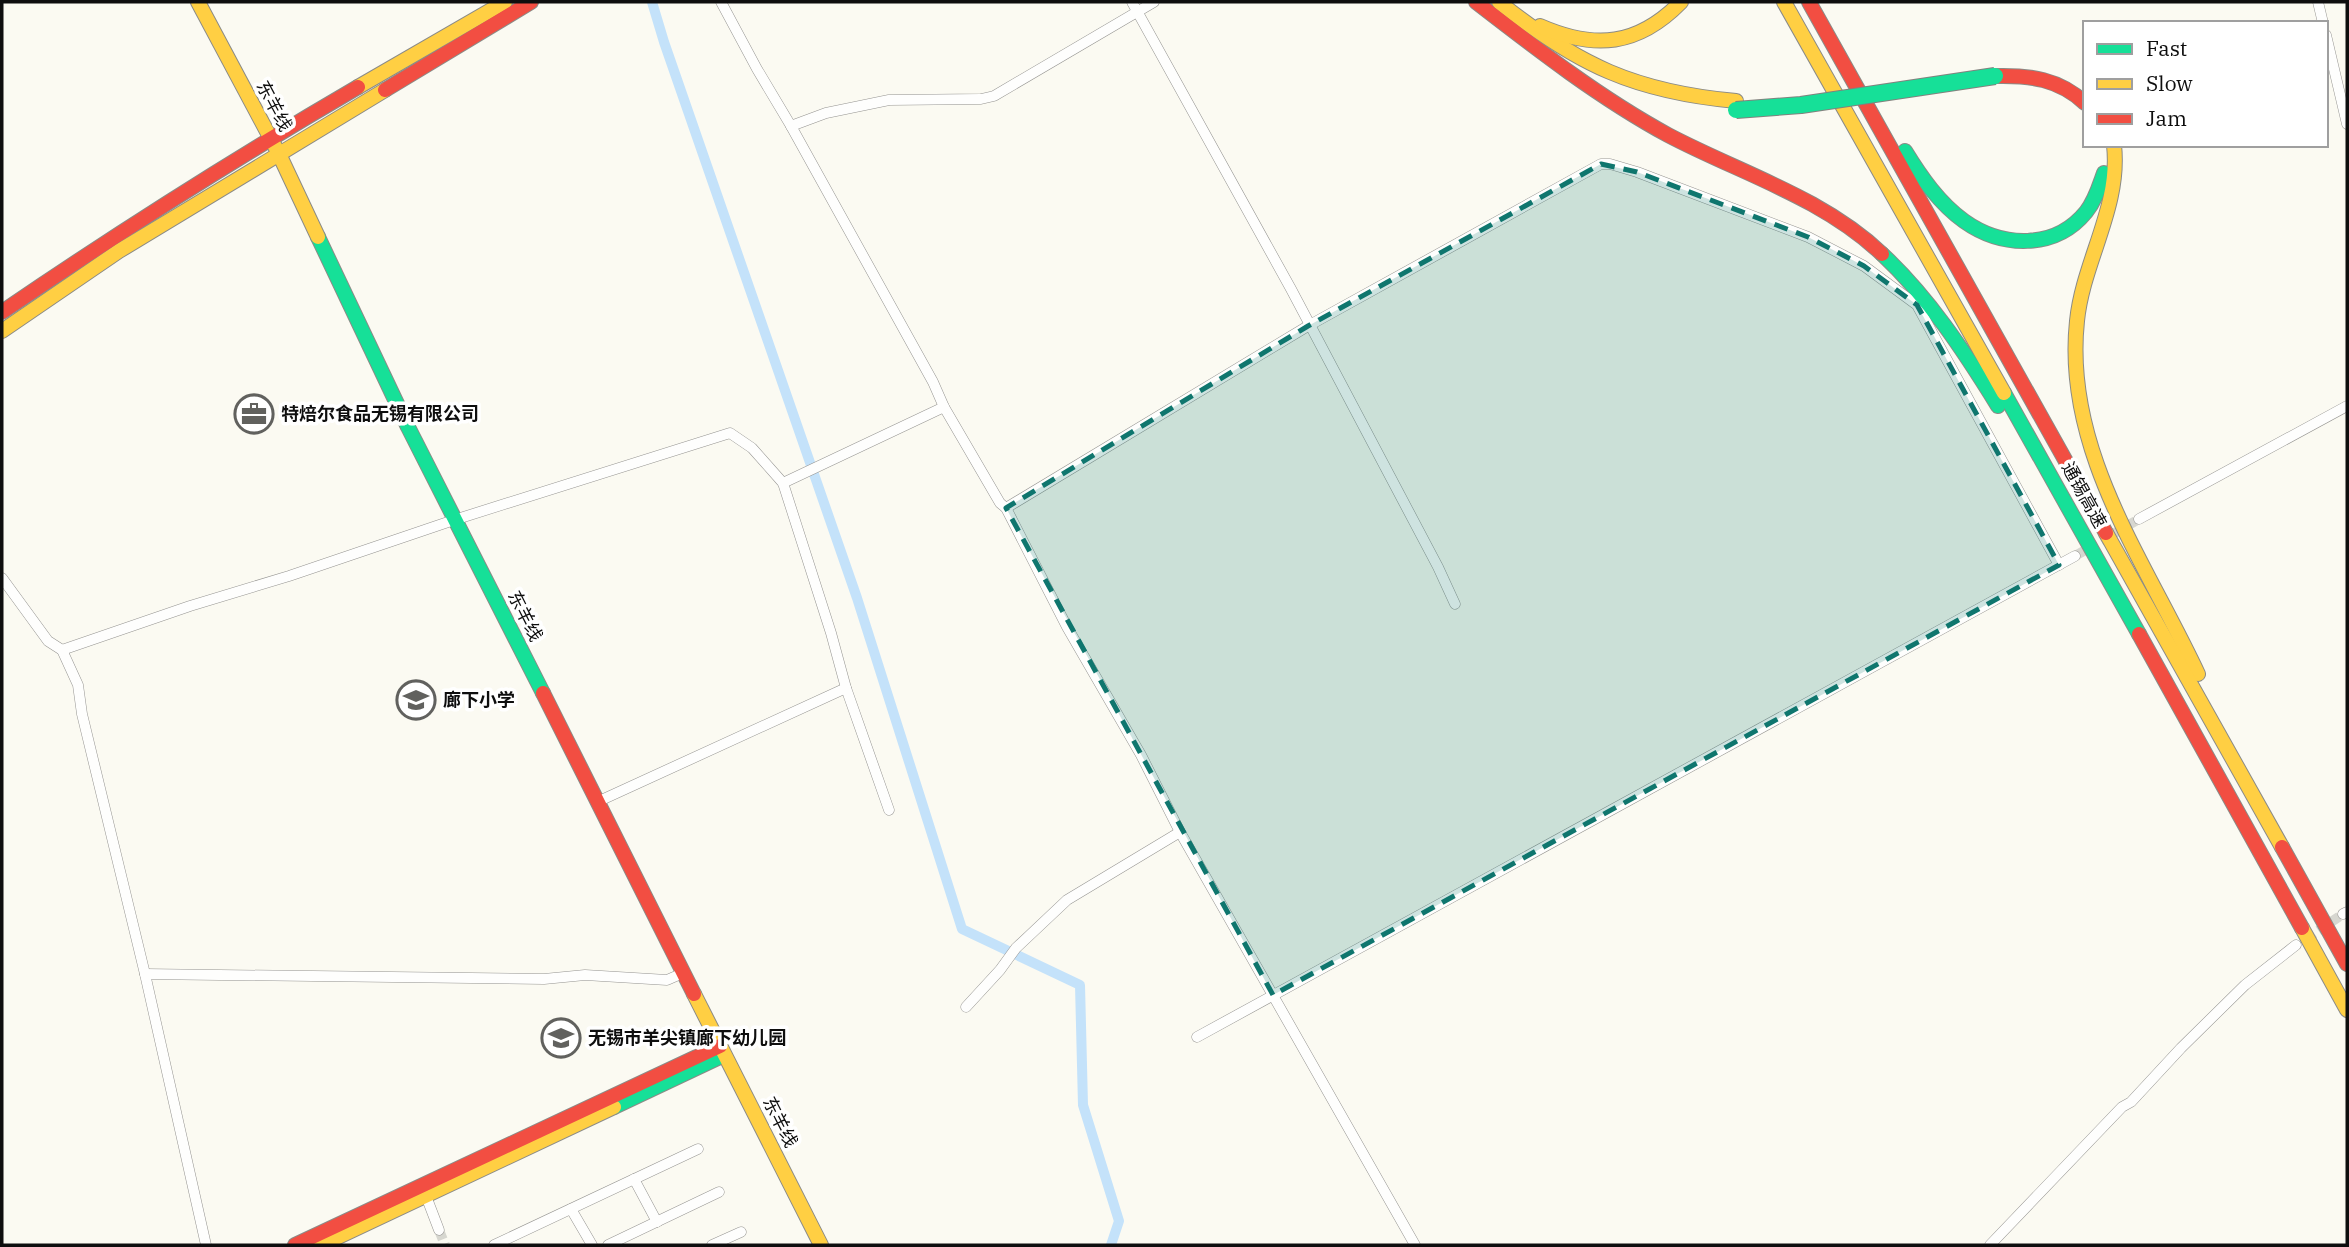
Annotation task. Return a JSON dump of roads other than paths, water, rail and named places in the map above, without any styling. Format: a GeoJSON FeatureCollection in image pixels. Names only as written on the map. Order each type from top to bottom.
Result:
{"type":"FeatureCollection","features":[{"type":"Feature","properties":{"kind":"main road","name":"东羊线"},"geometry":{"type":"LineString","coordinates":[[198,2],[279,154],[454,520],[821,1245]]}},
{"type":"Feature","properties":{"kind":"main road"},"geometry":{"type":"LineString","coordinates":[[2,312],[110,239],[270,139],[505,2]]}},
{"type":"Feature","properties":{"kind":"main road"},"geometry":{"type":"LineString","coordinates":[[2,331],[119,251],[531,2]]}},
{"type":"Feature","properties":{"kind":"main road"},"geometry":{"type":"LineString","coordinates":[[1476,2],[1501,9],[1549,31],[1589,42],[1606,43],[1625,40],[1644,32],[1661,22],[1681,2]]}},
{"type":"Feature","properties":{"kind":"main road","name":"通锡高速"},"geometry":{"type":"LineString","coordinates":[[1784,2],[2216,771],[2347,1010]]}},
{"type":"Feature","properties":{"kind":"main road"},"geometry":{"type":"LineString","coordinates":[[1812,2],[1918,171],[1946,207],[1978,231],[2019,242],[2040,241],[2071,228],[2084,217],[2101,188],[2106,156],[2104,147]]}},
{"type":"Feature","properties":{"kind":"main road","name":"通锡高速"},"geometry":{"type":"LineString","coordinates":[[1812,2],[2188,666],[2235,761],[2347,964]]}},
{"type":"Feature","properties":{"kind":"main road"},"geometry":{"type":"LineString","coordinates":[[1501,9],[1579,60],[1631,83],[1736,105],[2025,67],[2047,71],[2070,80],[2083,90]]}},
{"type":"Feature","properties":{"kind":"main road"},"geometry":{"type":"LineString","coordinates":[[1501,9],[1556,63],[1650,125],[1718,161],[1807,202],[1852,229],[1876,248],[1920,290],[1969,356],[2029,457],[2116,592]]}},
{"type":"Feature","properties":{"kind":"main road"},"geometry":{"type":"LineString","coordinates":[[1995,71],[2043,78],[2062,85],[2083,101]]}},
{"type":"Feature","properties":{"kind":"main road"},"geometry":{"type":"LineString","coordinates":[[2114,147],[2115,173],[2110,197],[2082,290],[2077,316],[2074,345],[2077,396],[2084,426],[2103,479],[2188,666]]}},
{"type":"Feature","properties":{"kind":"main road"},"geometry":{"type":"LineString","coordinates":[[321,1245],[722,1051]]}},
{"type":"Feature","properties":{"kind":"main road"},"geometry":{"type":"LineString","coordinates":[[295,1245],[722,1051]]}},
{"type":"Feature","properties":{"kind":"street"},"geometry":{"type":"LineString","coordinates":[[721,2],[944,407],[1000,503],[1006,508],[1067,627],[1141,755],[1180,832],[1415,1245]]}},
{"type":"Feature","properties":{"kind":"street"},"geometry":{"type":"LineString","coordinates":[[1132,2],[1291,289],[1455,604]]}},
{"type":"Feature","properties":{"kind":"street"},"geometry":{"type":"LineString","coordinates":[[790,126],[826,113],[888,100],[981,99],[994,96],[1154,2]]}},
{"type":"Feature","properties":{"kind":"street"},"geometry":{"type":"LineString","coordinates":[[2318,2],[2323,21]]}},
{"type":"Feature","properties":{"kind":"street"},"geometry":{"type":"LineString","coordinates":[[2328,43],[2347,124]]}},
{"type":"Feature","properties":{"kind":"street"},"geometry":{"type":"LineString","coordinates":[[1006,508],[1308,326],[1601,164],[1611,164],[1808,237],[1864,266],[1917,305],[2059,565]]}},
{"type":"Feature","properties":{"kind":"street"},"geometry":{"type":"LineString","coordinates":[[2139,519],[2347,406]]}},
{"type":"Feature","properties":{"kind":"street"},"geometry":{"type":"LineString","coordinates":[[783,483],[944,407]]}},
{"type":"Feature","properties":{"kind":"street"},"geometry":{"type":"LineString","coordinates":[[62,650],[454,520],[730,433],[752,447],[783,483],[846,688],[889,810]]}},
{"type":"Feature","properties":{"kind":"street"},"geometry":{"type":"LineString","coordinates":[[1197,1037],[2075,556]]}},
{"type":"Feature","properties":{"kind":"street"},"geometry":{"type":"LineString","coordinates":[[2,578],[48,641],[62,650],[78,685],[206,1245]]}},
{"type":"Feature","properties":{"kind":"street"},"geometry":{"type":"LineString","coordinates":[[597,802],[846,688]]}},
{"type":"Feature","properties":{"kind":"street"},"geometry":{"type":"LineString","coordinates":[[966,1007],[1016,948],[1067,900],[1180,832]]}},
{"type":"Feature","properties":{"kind":"street"},"geometry":{"type":"LineString","coordinates":[[1990,1245],[2122,1107],[2131,1102],[2245,985],[2297,945]]}},
{"type":"Feature","properties":{"kind":"street"},"geometry":{"type":"LineString","coordinates":[[145,974],[544,979],[585,975],[667,980],[683,974]]}},
{"type":"Feature","properties":{"kind":"street"},"geometry":{"type":"LineString","coordinates":[[494,1245],[698,1149]]}},
{"type":"Feature","properties":{"kind":"street"},"geometry":{"type":"LineString","coordinates":[[634,1180],[657,1222]]}},
{"type":"Feature","properties":{"kind":"street"},"geometry":{"type":"LineString","coordinates":[[608,1245],[622,1242],[719,1192]]}},
{"type":"Feature","properties":{"kind":"street"},"geometry":{"type":"LineString","coordinates":[[426,1196],[439,1230]]}},
{"type":"Feature","properties":{"kind":"street"},"geometry":{"type":"LineString","coordinates":[[571,1209],[592,1245]]}},
{"type":"Feature","properties":{"kind":"street"},"geometry":{"type":"LineString","coordinates":[[712,1245],[741,1232]]}},
{"type":"Feature","properties":{"kind":"waterway"},"geometry":{"type":"LineString","coordinates":[[652,2],[857,598],[962,929],[1080,985],[1083,1105],[1119,1221],[1111,1245]]}},
{"type":"Feature","properties":{"kind":"tunnel"},"geometry":{"type":"LineString","coordinates":[[2075,556],[2139,519]]}},
{"type":"Feature","properties":{"kind":"tunnel"},"geometry":{"type":"LineString","coordinates":[[2306,939],[2343,914]]}},
{"type":"Feature","properties":{"kind":"tunnel"},"geometry":{"type":"LineString","coordinates":[[439,1230],[445,1245]]}},
{"type":"Feature","properties":{"kind":"place","name":"特焙尔食品无锡有限公司"},"geometry":{"type":"Point","coordinates":[254,414]}},
{"type":"Feature","properties":{"kind":"place","name":"廊下小学"},"geometry":{"type":"Point","coordinates":[416,700]}},
{"type":"Feature","properties":{"kind":"place","name":"无锡市羊尖镇廊下幼儿园"},"geometry":{"type":"Point","coordinates":[561,1038]}}]}
